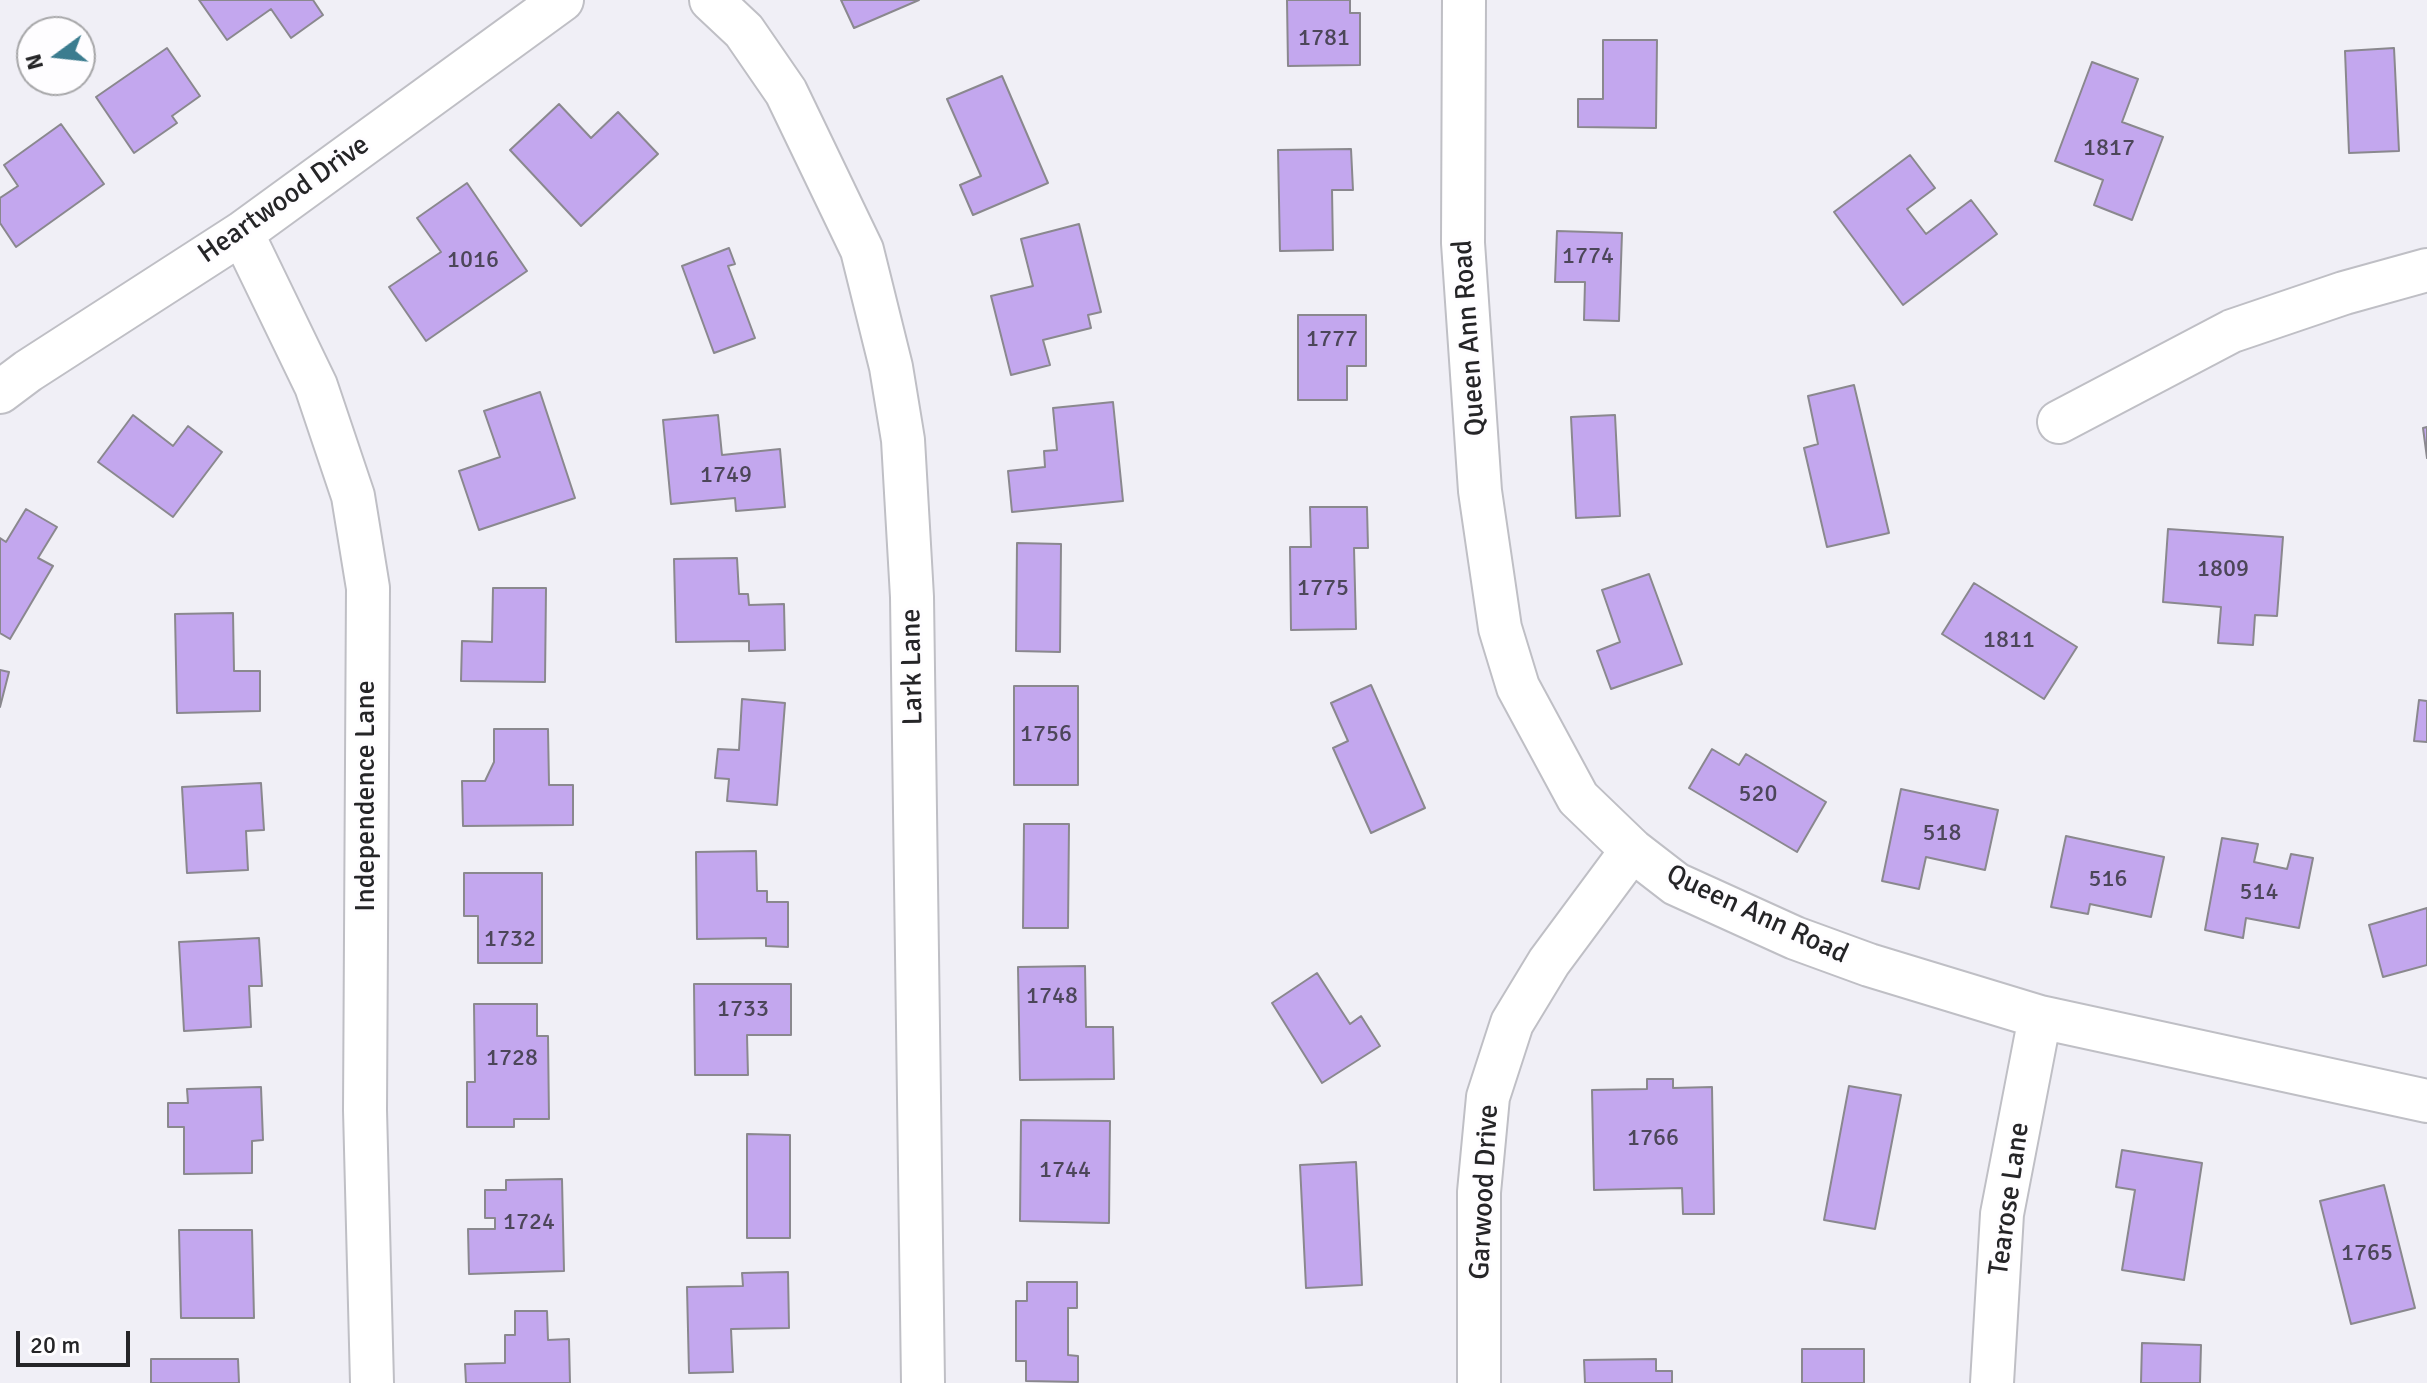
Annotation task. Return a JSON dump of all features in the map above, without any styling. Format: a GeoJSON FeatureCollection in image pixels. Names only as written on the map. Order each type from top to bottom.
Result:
{"type":"FeatureCollection","features":[{"type":"Feature","properties":{"kind":"street","name":"Heartwood Drive"},"geometry":{"type":"LineString","coordinates":[[0,392],[242,233],[562,0]]}},
{"type":"Feature","properties":{"kind":"street","name":"Lark Lane"},"geometry":{"type":"LineString","coordinates":[[711,0],[744,31],[786,92],[862,250],[891,367],[903,440],[912,597],[923,1383]]}},
{"type":"Feature","properties":{"kind":"street","name":"Queen Ann Road"},"geometry":{"type":"LineString","coordinates":[[1464,0],[1463,243],[1480,491],[1500,628],[1518,687],[1578,798],[1632,850],[1676,884],[1795,938],[1869,965],[2040,1017],[2427,1101]]}},
{"type":"Feature","properties":{"kind":"street","name":"Independence Lane"},"geometry":{"type":"LineString","coordinates":[[242,233],[316,386],[353,496],[368,588],[365,1110],[372,1383]]}},
{"type":"Feature","properties":{"kind":"street"},"geometry":{"type":"LineString","coordinates":[[2059,422],[2232,331],[2344,293],[2427,270]]}},
{"type":"Feature","properties":{"kind":"street","name":"Garwood Drive"},"geometry":{"type":"LineString","coordinates":[[1479,1383],[1479,1192],[1488,1097],[1512,1023],[1549,962],[1632,850]]}},
{"type":"Feature","properties":{"kind":"street","name":"Tearose Lane"},"geometry":{"type":"LineString","coordinates":[[1992,1383],[2002,1214],[2040,1017]]}},
{"type":"Feature","properties":{"kind":"building"},"geometry":{"type":"Polygon","coordinates":[[[199,0],[313,0],[323,15],[291,38],[271,9],[227,40],[199,0]]]}},
{"type":"Feature","properties":{"kind":"building"},"geometry":{"type":"Polygon","coordinates":[[[841,0],[919,0],[854,28],[841,0]]]}},
{"type":"Feature","properties":{"kind":"building"},"geometry":{"type":"Polygon","coordinates":[[[1287,0],[1350,0],[1350,13],[1360,13],[1360,65],[1288,66],[1287,0]]]}},
{"type":"Feature","properties":{"kind":"building"},"geometry":{"type":"Polygon","coordinates":[[[1603,40],[1657,40],[1656,128],[1578,127],[1578,99],[1603,99],[1603,40]]]}},
{"type":"Feature","properties":{"kind":"building"},"geometry":{"type":"Polygon","coordinates":[[[167,48],[200,96],[172,116],[177,123],[134,153],[96,97],[167,48]]]}},
{"type":"Feature","properties":{"kind":"building"},"geometry":{"type":"Polygon","coordinates":[[[2394,48],[2399,151],[2349,153],[2345,51],[2394,48]]]}},
{"type":"Feature","properties":{"kind":"building"},"geometry":{"type":"Polygon","coordinates":[[[2092,62],[2138,79],[2122,122],[2163,137],[2132,220],[2094,205],[2103,180],[2055,161],[2092,62]]]}},
{"type":"Feature","properties":{"kind":"building"},"geometry":{"type":"Polygon","coordinates":[[[1002,76],[1048,183],[973,215],[960,185],[981,176],[947,99],[1002,76]]]}},
{"type":"Feature","properties":{"kind":"building"},"geometry":{"type":"Polygon","coordinates":[[[559,104],[591,138],[618,112],[658,154],[581,226],[510,150],[559,104]]]}},
{"type":"Feature","properties":{"kind":"building"},"geometry":{"type":"Polygon","coordinates":[[[61,124],[104,184],[16,247],[0,223],[0,198],[18,186],[4,165],[61,124]]]}},
{"type":"Feature","properties":{"kind":"building"},"geometry":{"type":"Polygon","coordinates":[[[1351,149],[1353,190],[1332,190],[1333,250],[1280,251],[1278,150],[1351,149]]]}},
{"type":"Feature","properties":{"kind":"building"},"geometry":{"type":"Polygon","coordinates":[[[1910,155],[1935,188],[1907,209],[1926,234],[1971,200],[1997,234],[1903,305],[1834,212],[1910,155]]]}},
{"type":"Feature","properties":{"kind":"building"},"geometry":{"type":"Polygon","coordinates":[[[467,183],[527,271],[426,341],[389,287],[441,252],[417,218],[467,183]]]}},
{"type":"Feature","properties":{"kind":"building"},"geometry":{"type":"Polygon","coordinates":[[[1079,224],[1101,312],[1088,315],[1091,328],[1043,340],[1050,365],[1011,375],[991,296],[1033,286],[1021,239],[1079,224]]]}},
{"type":"Feature","properties":{"kind":"building"},"geometry":{"type":"Polygon","coordinates":[[[1557,231],[1622,233],[1619,321],[1584,320],[1585,282],[1555,282],[1557,231]]]}},
{"type":"Feature","properties":{"kind":"building"},"geometry":{"type":"Polygon","coordinates":[[[729,248],[735,264],[728,266],[755,338],[714,353],[682,266],[729,248]]]}},
{"type":"Feature","properties":{"kind":"building"},"geometry":{"type":"Polygon","coordinates":[[[1298,315],[1366,315],[1366,366],[1347,366],[1347,400],[1298,400],[1298,315]]]}},
{"type":"Feature","properties":{"kind":"building"},"geometry":{"type":"Polygon","coordinates":[[[1854,385],[1889,533],[1827,547],[1804,448],[1818,444],[1808,396],[1854,385]]]}},
{"type":"Feature","properties":{"kind":"building"},"geometry":{"type":"Polygon","coordinates":[[[540,392],[575,498],[479,530],[459,471],[500,457],[484,411],[540,392]]]}},
{"type":"Feature","properties":{"kind":"building"},"geometry":{"type":"Polygon","coordinates":[[[1113,402],[1123,501],[1012,512],[1008,471],[1045,467],[1044,451],[1057,450],[1053,408],[1113,402]]]}},
{"type":"Feature","properties":{"kind":"building"},"geometry":{"type":"Polygon","coordinates":[[[133,415],[173,446],[188,426],[222,452],[173,517],[98,462],[133,415]]]}},
{"type":"Feature","properties":{"kind":"building"},"geometry":{"type":"Polygon","coordinates":[[[718,415],[722,455],[780,449],[785,507],[736,511],[735,498],[671,504],[663,420],[718,415]]]}},
{"type":"Feature","properties":{"kind":"building"},"geometry":{"type":"Polygon","coordinates":[[[1615,415],[1620,516],[1576,518],[1571,417],[1615,415]]]}},
{"type":"Feature","properties":{"kind":"building"},"geometry":{"type":"Polygon","coordinates":[[[2427,427],[2427,458],[2423,428],[2427,427]]]}},
{"type":"Feature","properties":{"kind":"building"},"geometry":{"type":"Polygon","coordinates":[[[1310,507],[1367,507],[1368,548],[1354,548],[1356,629],[1291,630],[1290,547],[1311,547],[1310,507]]]}},
{"type":"Feature","properties":{"kind":"building"},"geometry":{"type":"Polygon","coordinates":[[[26,509],[57,527],[38,558],[53,566],[10,639],[0,633],[0,538],[6,542],[26,509]]]}},
{"type":"Feature","properties":{"kind":"building"},"geometry":{"type":"Polygon","coordinates":[[[2168,529],[2283,537],[2277,616],[2255,615],[2253,645],[2218,643],[2221,607],[2163,602],[2168,529]]]}},
{"type":"Feature","properties":{"kind":"building"},"geometry":{"type":"Polygon","coordinates":[[[1017,543],[1061,544],[1060,652],[1016,651],[1017,543]]]}},
{"type":"Feature","properties":{"kind":"building"},"geometry":{"type":"Polygon","coordinates":[[[737,558],[739,594],[748,594],[749,605],[784,604],[785,650],[749,651],[749,641],[676,642],[674,559],[737,558]]]}},
{"type":"Feature","properties":{"kind":"building"},"geometry":{"type":"Polygon","coordinates":[[[1649,574],[1682,664],[1611,689],[1597,651],[1620,642],[1602,590],[1649,574]]]}},
{"type":"Feature","properties":{"kind":"building"},"geometry":{"type":"Polygon","coordinates":[[[1974,583],[2077,647],[2044,699],[1942,634],[1974,583]]]}},
{"type":"Feature","properties":{"kind":"building"},"geometry":{"type":"Polygon","coordinates":[[[493,588],[546,588],[545,682],[461,681],[462,641],[492,642],[493,588]]]}},
{"type":"Feature","properties":{"kind":"building"},"geometry":{"type":"Polygon","coordinates":[[[233,613],[234,671],[260,671],[260,711],[177,713],[175,614],[233,613]]]}},
{"type":"Feature","properties":{"kind":"building"},"geometry":{"type":"Polygon","coordinates":[[[0,670],[9,672],[0,707],[0,670]]]}},
{"type":"Feature","properties":{"kind":"building"},"geometry":{"type":"Polygon","coordinates":[[[1371,685],[1425,808],[1371,833],[1333,748],[1348,741],[1331,703],[1371,685]]]}},
{"type":"Feature","properties":{"kind":"building"},"geometry":{"type":"Polygon","coordinates":[[[1014,686],[1078,686],[1078,785],[1014,785],[1014,686]]]}},
{"type":"Feature","properties":{"kind":"building"},"geometry":{"type":"Polygon","coordinates":[[[742,699],[785,703],[777,805],[727,801],[729,779],[715,778],[718,749],[739,750],[742,699]]]}},
{"type":"Feature","properties":{"kind":"building"},"geometry":{"type":"Polygon","coordinates":[[[2419,700],[2427,701],[2427,742],[2414,741],[2419,700]]]}},
{"type":"Feature","properties":{"kind":"building"},"geometry":{"type":"Polygon","coordinates":[[[494,729],[548,729],[549,785],[573,785],[573,825],[463,826],[462,781],[485,781],[494,762],[494,729]]]}},
{"type":"Feature","properties":{"kind":"building"},"geometry":{"type":"Polygon","coordinates":[[[1712,749],[1739,765],[1746,754],[1826,802],[1797,852],[1689,788],[1712,749]]]}},
{"type":"Feature","properties":{"kind":"building"},"geometry":{"type":"Polygon","coordinates":[[[261,783],[264,830],[246,831],[248,870],[187,873],[182,787],[261,783]]]}},
{"type":"Feature","properties":{"kind":"building"},"geometry":{"type":"Polygon","coordinates":[[[1901,789],[1998,810],[1985,870],[1926,857],[1919,889],[1882,881],[1901,789]]]}},
{"type":"Feature","properties":{"kind":"building"},"geometry":{"type":"Polygon","coordinates":[[[1024,824],[1069,824],[1068,928],[1023,928],[1024,824]]]}},
{"type":"Feature","properties":{"kind":"building"},"geometry":{"type":"Polygon","coordinates":[[[2066,836],[2164,857],[2151,917],[2090,904],[2088,914],[2051,907],[2066,836]]]}},
{"type":"Feature","properties":{"kind":"building"},"geometry":{"type":"Polygon","coordinates":[[[2222,838],[2258,844],[2254,862],[2287,869],[2291,854],[2313,858],[2299,928],[2246,918],[2243,938],[2205,930],[2222,838]]]}},
{"type":"Feature","properties":{"kind":"building"},"geometry":{"type":"Polygon","coordinates":[[[756,851],[757,891],[767,891],[767,902],[788,902],[788,947],[766,946],[766,938],[697,939],[696,852],[756,851]]]}},
{"type":"Feature","properties":{"kind":"building"},"geometry":{"type":"Polygon","coordinates":[[[464,873],[542,873],[542,963],[478,963],[478,916],[464,916],[464,873]]]}},
{"type":"Feature","properties":{"kind":"building"},"geometry":{"type":"Polygon","coordinates":[[[2427,908],[2427,965],[2383,977],[2369,925],[2427,908]]]}},
{"type":"Feature","properties":{"kind":"building"},"geometry":{"type":"Polygon","coordinates":[[[259,938],[262,986],[249,986],[251,1027],[184,1031],[179,942],[259,938]]]}},
{"type":"Feature","properties":{"kind":"building"},"geometry":{"type":"Polygon","coordinates":[[[1085,966],[1086,1027],[1113,1027],[1114,1079],[1020,1080],[1018,967],[1085,966]]]}},
{"type":"Feature","properties":{"kind":"building"},"geometry":{"type":"Polygon","coordinates":[[[1317,973],[1350,1024],[1361,1016],[1380,1046],[1322,1083],[1272,1003],[1317,973]]]}},
{"type":"Feature","properties":{"kind":"building"},"geometry":{"type":"Polygon","coordinates":[[[694,984],[791,984],[791,1035],[747,1035],[748,1075],[695,1075],[694,984]]]}},
{"type":"Feature","properties":{"kind":"building"},"geometry":{"type":"Polygon","coordinates":[[[474,1004],[537,1004],[537,1036],[548,1036],[549,1119],[514,1119],[514,1127],[467,1127],[467,1082],[475,1082],[474,1004]]]}},
{"type":"Feature","properties":{"kind":"building"},"geometry":{"type":"Polygon","coordinates":[[[1647,1079],[1673,1079],[1673,1088],[1712,1087],[1714,1214],[1683,1214],[1682,1188],[1594,1190],[1592,1090],[1647,1089],[1647,1079]]]}},
{"type":"Feature","properties":{"kind":"building"},"geometry":{"type":"Polygon","coordinates":[[[1849,1086],[1901,1095],[1875,1229],[1824,1220],[1849,1086]]]}},
{"type":"Feature","properties":{"kind":"building"},"geometry":{"type":"Polygon","coordinates":[[[261,1087],[263,1140],[252,1141],[252,1173],[184,1174],[184,1127],[168,1127],[168,1103],[188,1103],[187,1089],[261,1087]]]}},
{"type":"Feature","properties":{"kind":"building"},"geometry":{"type":"Polygon","coordinates":[[[1021,1120],[1110,1121],[1109,1223],[1020,1221],[1021,1120]]]}},
{"type":"Feature","properties":{"kind":"building"},"geometry":{"type":"Polygon","coordinates":[[[747,1134],[790,1135],[790,1238],[747,1238],[747,1134]]]}},
{"type":"Feature","properties":{"kind":"building"},"geometry":{"type":"Polygon","coordinates":[[[2122,1150],[2202,1163],[2184,1280],[2122,1270],[2135,1190],[2116,1187],[2122,1150]]]}},
{"type":"Feature","properties":{"kind":"building"},"geometry":{"type":"Polygon","coordinates":[[[1356,1162],[1362,1285],[1306,1288],[1300,1165],[1356,1162]]]}},
{"type":"Feature","properties":{"kind":"building"},"geometry":{"type":"Polygon","coordinates":[[[562,1179],[564,1271],[469,1274],[468,1229],[495,1229],[495,1218],[485,1218],[485,1190],[506,1190],[506,1180],[562,1179]]]}},
{"type":"Feature","properties":{"kind":"building"},"geometry":{"type":"Polygon","coordinates":[[[2384,1185],[2415,1308],[2351,1324],[2320,1201],[2384,1185]]]}},
{"type":"Feature","properties":{"kind":"building"},"geometry":{"type":"Polygon","coordinates":[[[179,1230],[252,1230],[254,1318],[181,1318],[179,1230]]]}},
{"type":"Feature","properties":{"kind":"building"},"geometry":{"type":"Polygon","coordinates":[[[788,1272],[789,1328],[731,1329],[733,1372],[689,1373],[687,1287],[743,1286],[742,1273],[788,1272]]]}},
{"type":"Feature","properties":{"kind":"building"},"geometry":{"type":"Polygon","coordinates":[[[1027,1282],[1077,1282],[1077,1308],[1068,1308],[1068,1355],[1078,1356],[1078,1382],[1026,1381],[1026,1361],[1016,1361],[1016,1301],[1027,1301],[1027,1282]]]}},
{"type":"Feature","properties":{"kind":"building"},"geometry":{"type":"Polygon","coordinates":[[[515,1311],[547,1311],[548,1340],[569,1339],[570,1383],[466,1383],[465,1364],[505,1363],[505,1335],[515,1335],[515,1311]]]}},
{"type":"Feature","properties":{"kind":"building"},"geometry":{"type":"Polygon","coordinates":[[[2142,1343],[2201,1345],[2200,1383],[2141,1383],[2142,1343]]]}},
{"type":"Feature","properties":{"kind":"building"},"geometry":{"type":"Polygon","coordinates":[[[1802,1349],[1864,1349],[1864,1383],[1802,1383],[1802,1349]]]}},
{"type":"Feature","properties":{"kind":"building"},"geometry":{"type":"Polygon","coordinates":[[[151,1359],[238,1359],[239,1383],[151,1383],[151,1359]]]}},
{"type":"Feature","properties":{"kind":"building"},"geometry":{"type":"Polygon","coordinates":[[[1656,1359],[1656,1371],[1672,1371],[1672,1383],[1585,1383],[1584,1360],[1656,1359]]]}}]}
